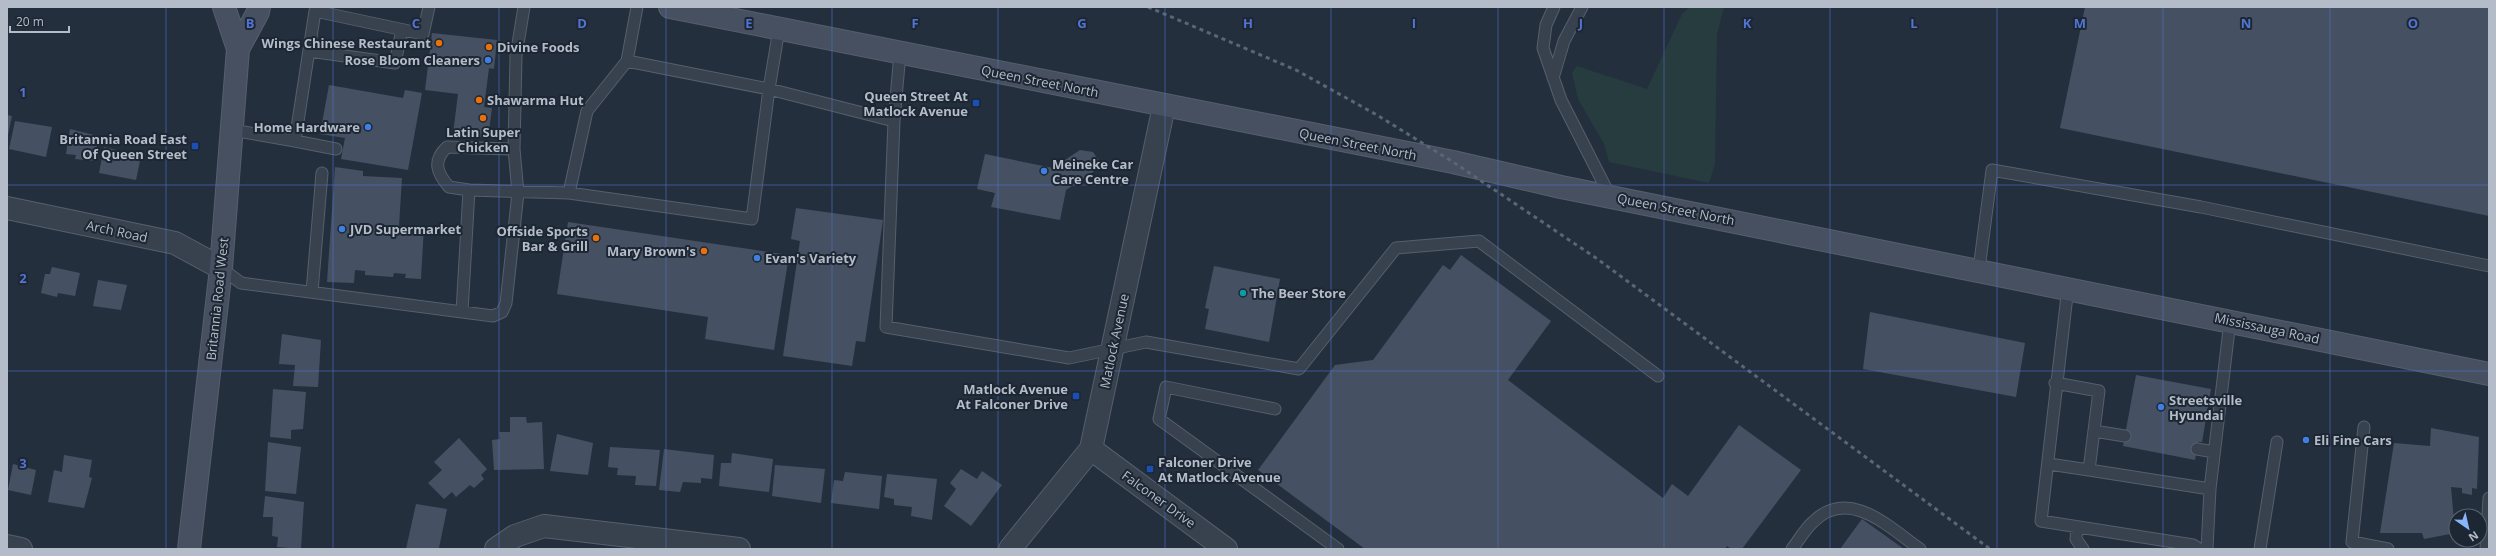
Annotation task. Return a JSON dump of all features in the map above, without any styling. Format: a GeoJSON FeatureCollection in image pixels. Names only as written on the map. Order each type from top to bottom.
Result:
{"type":"FeatureCollection","features":[{"type":"Feature","properties":{"kind":"main road","name":"Britannia Road West"},"geometry":{"type":"LineString","coordinates":[[189,549],[222,268],[238,49],[224,7]]}},
{"type":"Feature","properties":{"kind":"main road","name":"Britannia Road West"},"geometry":{"type":"LineString","coordinates":[[238,49],[258,12],[259,7]]}},
{"type":"Feature","properties":{"kind":"main road","name":"Queen Street North"},"geometry":{"type":"LineString","coordinates":[[670,7],[740,14],[778,28],[1164,106],[1453,162],[1610,196],[2046,283]]}},
{"type":"Feature","properties":{"kind":"main road","name":"Mississauga Road"},"geometry":{"type":"LineString","coordinates":[[2046,283],[2489,374]]}},
{"type":"Feature","properties":{"kind":"street","name":"Matlock Avenue"},"geometry":{"type":"LineString","coordinates":[[1010,549],[1091,449],[1164,106]]}},
{"type":"Feature","properties":{"kind":"street","name":"Arch Road"},"geometry":{"type":"LineString","coordinates":[[7,208],[175,243],[222,268]]}},
{"type":"Feature","properties":{"kind":"street","name":"Falconer Drive"},"geometry":{"type":"LineString","coordinates":[[1091,449],[1226,549]]}},
{"type":"Feature","properties":{"kind":"street"},"geometry":{"type":"LineString","coordinates":[[496,549],[515,536],[544,526],[739,549]]}},
{"type":"Feature","properties":{"kind":"street"},"geometry":{"type":"LineString","coordinates":[[7,546],[20,549]]}},
{"type":"Feature","properties":{"kind":"lane"},"geometry":{"type":"LineString","coordinates":[[295,141],[315,11],[422,34],[429,7]]}},
{"type":"Feature","properties":{"kind":"lane"},"geometry":{"type":"LineString","coordinates":[[222,268],[241,283],[493,316],[502,312],[506,302],[518,193],[514,149],[516,56],[524,7]]}},
{"type":"Feature","properties":{"kind":"lane"},"geometry":{"type":"LineString","coordinates":[[569,193],[587,111],[627,61],[637,7]]}},
{"type":"Feature","properties":{"kind":"lane"},"geometry":{"type":"LineString","coordinates":[[1554,7],[1546,25],[1543,48],[1561,100],[1610,196]]}},
{"type":"Feature","properties":{"kind":"lane"},"geometry":{"type":"LineString","coordinates":[[1553,78],[1564,41],[1582,7]]}},
{"type":"Feature","properties":{"kind":"lane"},"geometry":{"type":"LineString","coordinates":[[514,149],[447,147],[439,154],[438,167],[442,179],[449,187],[469,190],[518,193],[569,193],[752,219],[778,28]]}},
{"type":"Feature","properties":{"kind":"lane"},"geometry":{"type":"LineString","coordinates":[[308,51],[395,63],[402,30]]}},
{"type":"Feature","properties":{"kind":"lane"},"geometry":{"type":"LineString","coordinates":[[900,53],[894,121],[886,327],[1069,358],[1146,342],[1299,369],[1396,248],[1479,241],[1658,376]]}},
{"type":"Feature","properties":{"kind":"lane"},"geometry":{"type":"LineString","coordinates":[[627,61],[769,89],[894,121]]}},
{"type":"Feature","properties":{"kind":"lane"},"geometry":{"type":"LineString","coordinates":[[232,130],[336,148]]}},
{"type":"Feature","properties":{"kind":"lane"},"geometry":{"type":"LineString","coordinates":[[1979,269],[1992,170],[2201,207],[2489,266]]}},
{"type":"Feature","properties":{"kind":"lane"},"geometry":{"type":"LineString","coordinates":[[312,292],[322,173]]}},
{"type":"Feature","properties":{"kind":"lane"},"geometry":{"type":"LineString","coordinates":[[462,312],[469,190]]}},
{"type":"Feature","properties":{"kind":"lane"},"geometry":{"type":"LineString","coordinates":[[2068,287],[2055,383],[2049,464],[2041,521],[2193,545],[2199,549]]}},
{"type":"Feature","properties":{"kind":"lane"},"geometry":{"type":"LineString","coordinates":[[2207,549],[2210,489],[2230,321]]}},
{"type":"Feature","properties":{"kind":"lane"},"geometry":{"type":"LineString","coordinates":[[2055,383],[2099,392],[2089,470]]}},
{"type":"Feature","properties":{"kind":"lane"},"geometry":{"type":"LineString","coordinates":[[1275,408],[1166,387],[1159,419],[1338,549]]}},
{"type":"Feature","properties":{"kind":"lane"},"geometry":{"type":"LineString","coordinates":[[2364,427],[2352,542],[2388,549]]}},
{"type":"Feature","properties":{"kind":"lane"},"geometry":{"type":"LineString","coordinates":[[2094,431],[2125,436]]}},
{"type":"Feature","properties":{"kind":"lane"},"geometry":{"type":"LineString","coordinates":[[2260,549],[2277,442]]}},
{"type":"Feature","properties":{"kind":"lane"},"geometry":{"type":"LineString","coordinates":[[2197,449],[2214,452]]}},
{"type":"Feature","properties":{"kind":"lane"},"geometry":{"type":"LineString","coordinates":[[2049,464],[2210,489]]}},
{"type":"Feature","properties":{"kind":"lane"},"geometry":{"type":"LineString","coordinates":[[2486,549],[2489,498]]}},
{"type":"Feature","properties":{"kind":"lane"},"geometry":{"type":"LineString","coordinates":[[1792,549],[1813,521],[1829,511],[1854,508],[1869,512],[1920,549]]}},
{"type":"Feature","properties":{"kind":"lane"},"geometry":{"type":"LineString","coordinates":[[2077,527],[2076,539],[2083,549]]}},
{"type":"Feature","properties":{"kind":"green space"},"geometry":{"type":"Polygon","coordinates":[[[1690,7],[1724,7],[1717,34],[1715,164],[1709,183],[1609,162],[1604,144],[1578,99],[1572,73],[1577,66],[1647,89],[1682,14],[1690,7]]]}},
{"type":"Feature","properties":{"kind":"building"},"geometry":{"type":"Polygon","coordinates":[[[2085,7],[2489,7],[2489,216],[2060,128],[2085,7]]]}},
{"type":"Feature","properties":{"kind":"building"},"geometry":{"type":"Polygon","coordinates":[[[432,33],[497,40],[494,69],[489,68],[484,107],[492,108],[488,138],[453,134],[458,94],[425,90],[432,33]]]}},
{"type":"Feature","properties":{"kind":"building","name":"Home Hardware"},"geometry":{"type":"Polygon","coordinates":[[[329,85],[403,98],[405,90],[422,93],[408,170],[341,159],[345,138],[320,134],[329,85]]]}},
{"type":"Feature","properties":{"kind":"building"},"geometry":{"type":"Polygon","coordinates":[[[7,115],[12,116],[8,135],[7,135],[7,115]]]}},
{"type":"Feature","properties":{"kind":"building"},"geometry":{"type":"Polygon","coordinates":[[[15,121],[52,127],[46,157],[9,149],[15,121]]]}},
{"type":"Feature","properties":{"kind":"building"},"geometry":{"type":"Polygon","coordinates":[[[70,129],[98,136],[95,161],[75,159],[76,155],[66,154],[70,129]]]}},
{"type":"Feature","properties":{"kind":"building"},"geometry":{"type":"Polygon","coordinates":[[[104,147],[141,156],[136,180],[99,173],[104,147]]]}},
{"type":"Feature","properties":{"kind":"building"},"geometry":{"type":"Polygon","coordinates":[[[1080,150],[1093,152],[1099,161],[1096,170],[1066,190],[1060,220],[991,207],[995,193],[977,189],[985,154],[1053,168],[1080,150]]]}},
{"type":"Feature","properties":{"kind":"building"},"geometry":{"type":"Polygon","coordinates":[[[335,167],[363,171],[363,176],[402,178],[399,226],[424,226],[421,279],[405,278],[406,274],[394,273],[393,277],[365,275],[365,271],[355,270],[354,283],[327,282],[335,167]]]}},
{"type":"Feature","properties":{"kind":"building"},"geometry":{"type":"Polygon","coordinates":[[[796,208],[883,220],[865,342],[856,341],[852,366],[783,356],[800,241],[791,239],[796,208]]]}},
{"type":"Feature","properties":{"kind":"building"},"geometry":{"type":"Polygon","coordinates":[[[568,222],[789,255],[774,350],[705,339],[708,317],[557,294],[568,222]]]}},
{"type":"Feature","properties":{"kind":"building"},"geometry":{"type":"Polygon","coordinates":[[[1461,255],[1551,321],[1508,380],[1663,498],[1672,484],[1688,496],[1739,425],[1801,470],[1742,549],[1731,549],[1727,546],[1725,549],[1365,549],[1258,470],[1335,365],[1373,360],[1443,265],[1450,270],[1461,255]]]}},
{"type":"Feature","properties":{"kind":"building","name":"The Beer Store"},"geometry":{"type":"Polygon","coordinates":[[[1214,266],[1280,279],[1269,342],[1205,329],[1209,309],[1205,308],[1214,266]]]}},
{"type":"Feature","properties":{"kind":"building"},"geometry":{"type":"Polygon","coordinates":[[[52,267],[80,273],[75,296],[58,293],[57,297],[41,293],[45,274],[50,274],[52,267]]]}},
{"type":"Feature","properties":{"kind":"building"},"geometry":{"type":"Polygon","coordinates":[[[98,280],[127,285],[121,310],[93,306],[98,280]]]}},
{"type":"Feature","properties":{"kind":"building"},"geometry":{"type":"Polygon","coordinates":[[[1870,312],[2025,343],[2016,397],[1863,369],[1870,312]]]}},
{"type":"Feature","properties":{"kind":"building"},"geometry":{"type":"Polygon","coordinates":[[[282,334],[321,340],[318,387],[293,386],[295,365],[279,364],[282,334]]]}},
{"type":"Feature","properties":{"kind":"building"},"geometry":{"type":"Polygon","coordinates":[[[2136,375],[2211,389],[2202,442],[2198,442],[2195,460],[2123,446],[2136,375]]]}},
{"type":"Feature","properties":{"kind":"building"},"geometry":{"type":"Polygon","coordinates":[[[273,389],[306,392],[303,429],[291,430],[291,439],[270,437],[273,389]]]}},
{"type":"Feature","properties":{"kind":"building"},"geometry":{"type":"Polygon","coordinates":[[[510,417],[526,417],[527,423],[542,422],[544,469],[494,470],[492,440],[500,439],[499,432],[510,432],[510,417]]]}},
{"type":"Feature","properties":{"kind":"building"},"geometry":{"type":"Polygon","coordinates":[[[2431,428],[2479,437],[2477,489],[2472,488],[2472,495],[2462,493],[2462,488],[2451,487],[2453,508],[2448,508],[2448,534],[2424,539],[2422,533],[2380,533],[2394,443],[2430,446],[2431,428]]]}},
{"type":"Feature","properties":{"kind":"building"},"geometry":{"type":"Polygon","coordinates":[[[557,434],[593,443],[588,475],[550,471],[557,434]]]}},
{"type":"Feature","properties":{"kind":"building"},"geometry":{"type":"Polygon","coordinates":[[[459,438],[487,469],[481,475],[484,479],[474,488],[470,485],[456,497],[452,492],[444,499],[428,483],[442,470],[434,462],[459,438]]]}},
{"type":"Feature","properties":{"kind":"building"},"geometry":{"type":"Polygon","coordinates":[[[268,442],[301,447],[296,494],[265,491],[268,442]]]}},
{"type":"Feature","properties":{"kind":"building"},"geometry":{"type":"Polygon","coordinates":[[[610,447],[660,450],[656,486],[635,485],[636,476],[617,475],[618,468],[608,467],[610,447]]]}},
{"type":"Feature","properties":{"kind":"building"},"geometry":{"type":"Polygon","coordinates":[[[664,449],[714,455],[712,479],[701,478],[701,483],[683,482],[680,492],[659,490],[664,449]]]}},
{"type":"Feature","properties":{"kind":"building"},"geometry":{"type":"Polygon","coordinates":[[[732,453],[773,459],[769,492],[719,486],[721,463],[731,463],[732,453]]]}},
{"type":"Feature","properties":{"kind":"building"},"geometry":{"type":"Polygon","coordinates":[[[64,455],[92,460],[89,477],[92,478],[84,508],[48,502],[54,470],[62,472],[64,455]]]}},
{"type":"Feature","properties":{"kind":"building"},"geometry":{"type":"Polygon","coordinates":[[[13,464],[36,470],[31,495],[8,490],[13,464]]]}},
{"type":"Feature","properties":{"kind":"building"},"geometry":{"type":"Polygon","coordinates":[[[775,465],[825,469],[821,503],[772,496],[775,465]]]}},
{"type":"Feature","properties":{"kind":"building"},"geometry":{"type":"Polygon","coordinates":[[[961,469],[977,479],[982,471],[1002,485],[971,526],[944,506],[956,489],[950,483],[961,469]]]}},
{"type":"Feature","properties":{"kind":"building"},"geometry":{"type":"Polygon","coordinates":[[[845,472],[882,476],[879,509],[831,503],[834,480],[843,481],[845,472]]]}},
{"type":"Feature","properties":{"kind":"building"},"geometry":{"type":"Polygon","coordinates":[[[887,474],[937,479],[932,520],[911,516],[912,507],[894,505],[894,499],[884,497],[887,474]]]}},
{"type":"Feature","properties":{"kind":"building"},"geometry":{"type":"Polygon","coordinates":[[[265,496],[304,502],[301,549],[277,547],[278,537],[272,536],[273,517],[263,517],[265,496]]]}},
{"type":"Feature","properties":{"kind":"building"},"geometry":{"type":"Polygon","coordinates":[[[416,504],[447,509],[439,548],[406,549],[416,504]]]}},
{"type":"Feature","properties":{"kind":"building"},"geometry":{"type":"Polygon","coordinates":[[[1862,519],[1904,549],[1840,549],[1862,519]]]}},
{"type":"Feature","properties":{"kind":"railway"},"geometry":{"type":"LineString","coordinates":[[1148,7],[1296,70],[1377,115],[1453,162],[1596,258],[1990,549]]}},
{"type":"Feature","properties":{"kind":"place","name":"Wings Chinese Restaurant"},"geometry":{"type":"Point","coordinates":[439,43]}},
{"type":"Feature","properties":{"kind":"place","name":"Divine Foods"},"geometry":{"type":"Point","coordinates":[489,47]}},
{"type":"Feature","properties":{"kind":"place","name":"Rose Bloom Cleaners"},"geometry":{"type":"Point","coordinates":[488,60]}},
{"type":"Feature","properties":{"kind":"place","name":"Shawarma Hut"},"geometry":{"type":"Point","coordinates":[479,100]}},
{"type":"Feature","properties":{"kind":"place","name":"Queen Street At Matlock Avenue"},"geometry":{"type":"Point","coordinates":[976,103]}},
{"type":"Feature","properties":{"kind":"place","name":"Latin Super Chicken"},"geometry":{"type":"Point","coordinates":[483,118]}},
{"type":"Feature","properties":{"kind":"place","name":"Home Hardware"},"geometry":{"type":"Point","coordinates":[368,127]}},
{"type":"Feature","properties":{"kind":"place","name":"Britannia Road East Of Queen Street"},"geometry":{"type":"Point","coordinates":[195,146]}},
{"type":"Feature","properties":{"kind":"place","name":"Meineke Car Care Centre"},"geometry":{"type":"Point","coordinates":[1044,171]}},
{"type":"Feature","properties":{"kind":"place","name":"JVD Supermarket"},"geometry":{"type":"Point","coordinates":[342,229]}},
{"type":"Feature","properties":{"kind":"place","name":"Offside Sports Bar & Grill"},"geometry":{"type":"Point","coordinates":[596,238]}},
{"type":"Feature","properties":{"kind":"place","name":"Mary Brown's"},"geometry":{"type":"Point","coordinates":[704,251]}},
{"type":"Feature","properties":{"kind":"place","name":"Evan's Variety"},"geometry":{"type":"Point","coordinates":[757,258]}},
{"type":"Feature","properties":{"kind":"place","name":"The Beer Store"},"geometry":{"type":"Point","coordinates":[1243,293]}},
{"type":"Feature","properties":{"kind":"place","name":"Matlock Avenue At Falconer Drive"},"geometry":{"type":"Point","coordinates":[1076,396]}},
{"type":"Feature","properties":{"kind":"place","name":"Streetsville Hyundai"},"geometry":{"type":"Point","coordinates":[2161,407]}},
{"type":"Feature","properties":{"kind":"place","name":"Eli Fine Cars"},"geometry":{"type":"Point","coordinates":[2306,440]}},
{"type":"Feature","properties":{"kind":"place","name":"Falconer Drive At Matlock Avenue"},"geometry":{"type":"Point","coordinates":[1150,469]}}]}
